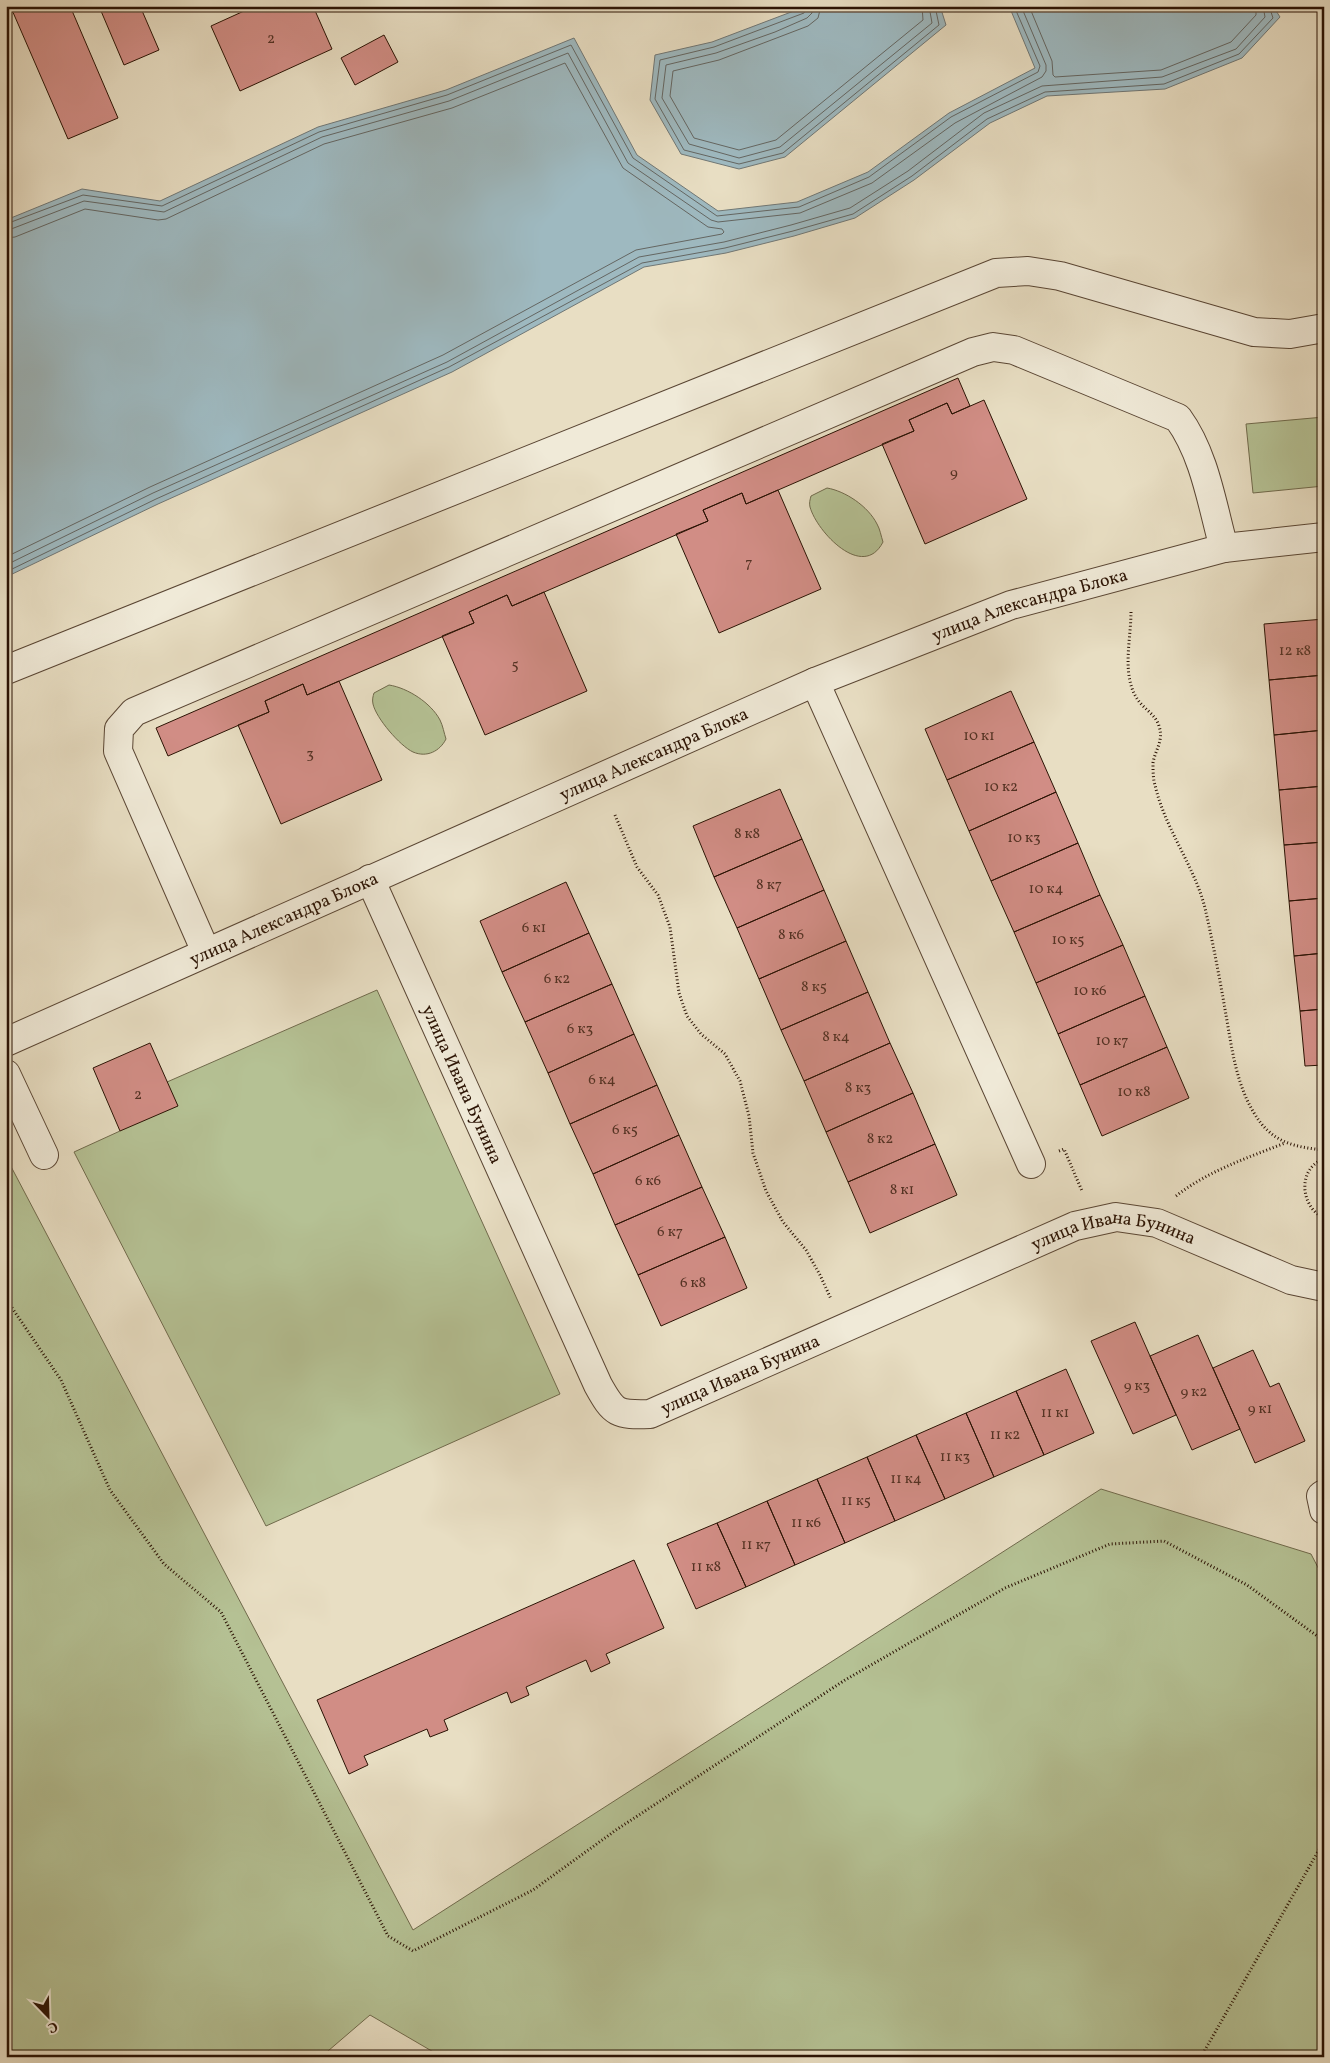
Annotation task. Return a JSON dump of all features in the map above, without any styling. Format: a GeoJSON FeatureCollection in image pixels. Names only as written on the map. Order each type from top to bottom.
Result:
{"type":"FeatureCollection","features":[{"type":"Feature","properties":{"kind":"street"},"geometry":{"type":"LineString","coordinates":[[6,670],[996,273],[1028,271],[1060,276],[1254,332],[1290,334],[1324,328]]}},
{"type":"Feature","properties":{"kind":"street"},"geometry":{"type":"LineString","coordinates":[[206,952],[118,751],[119,729],[134,712],[973,352],[993,347],[1014,350],[1178,418],[1190,434],[1199,458],[1224,548]]}},
{"type":"Feature","properties":{"kind":"street","name":"улица Александра Блока"},"geometry":{"type":"LineString","coordinates":[[6,1042],[815,682],[1011,605],[1224,548],[1324,537]]}},
{"type":"Feature","properties":{"kind":"street"},"geometry":{"type":"LineString","coordinates":[[815,682],[1031,1164]]}},
{"type":"Feature","properties":{"kind":"street","name":"улица Ивана Бунина"},"geometry":{"type":"LineString","coordinates":[[370,879],[598,1384],[609,1404],[625,1415],[650,1414],[1075,1226],[1116,1217],[1161,1224],[1291,1280],[1324,1288]]}},
{"type":"Feature","properties":{"kind":"street"},"geometry":{"type":"LineString","coordinates":[[6,1074],[44,1155]]}},
{"type":"Feature","properties":{"kind":"street"},"geometry":{"type":"LineString","coordinates":[[1324,1494],[1321,1496],[1324,1510]]}},
{"type":"Feature","properties":{"kind":"path"},"geometry":{"type":"LineString","coordinates":[[1131,612],[1131,638],[1127,662],[1130,684],[1138,701],[1150,712],[1159,726],[1161,741],[1154,762],[1154,782],[1160,807],[1189,867],[1204,906],[1235,1070],[1254,1113],[1273,1135],[1292,1146],[1324,1150]]}},
{"type":"Feature","properties":{"kind":"path"},"geometry":{"type":"LineString","coordinates":[[615,815],[638,867],[658,895],[670,927],[679,993],[687,1016],[701,1034],[725,1054],[740,1081],[749,1116],[753,1153],[766,1192],[783,1222],[806,1250],[831,1300]]}},
{"type":"Feature","properties":{"kind":"path"},"geometry":{"type":"LineString","coordinates":[[1161,1224],[1173,1199],[1195,1182],[1285,1143]]}},
{"type":"Feature","properties":{"kind":"path"},"geometry":{"type":"LineString","coordinates":[[1324,1158],[1310,1169],[1305,1181],[1305,1194],[1309,1206],[1324,1218]]}},
{"type":"Feature","properties":{"kind":"path"},"geometry":{"type":"LineString","coordinates":[[6,1299],[61,1380],[110,1490],[164,1564],[221,1612],[388,1936],[413,1951],[533,1890],[616,1830],[845,1680],[1005,1588],[1110,1544],[1164,1541],[1246,1585],[1324,1641]]}},
{"type":"Feature","properties":{"kind":"path"},"geometry":{"type":"LineString","coordinates":[[1201,2057],[1324,1841]]}},
{"type":"Feature","properties":{"kind":"green space"},"geometry":{"type":"Polygon","coordinates":[[[1324,417],[1324,486],[1253,493],[1246,424],[1324,417]]]}},
{"type":"Feature","properties":{"kind":"green space"},"geometry":{"type":"Polygon","coordinates":[[[827,488],[841,492],[855,500],[873,517],[883,542],[874,553],[864,556],[853,555],[831,539],[814,517],[810,507],[811,496],[827,488]]]}},
{"type":"Feature","properties":{"kind":"green space"},"geometry":{"type":"Polygon","coordinates":[[[389,685],[404,689],[418,697],[436,714],[441,722],[446,739],[437,750],[428,754],[413,752],[395,738],[384,724],[375,710],[373,698],[374,693],[389,685]]]}},
{"type":"Feature","properties":{"kind":"green space"},"geometry":{"type":"Polygon","coordinates":[[[377,990],[560,1394],[266,1526],[74,1152],[120,1131],[167,1082],[377,990]]]}},
{"type":"Feature","properties":{"kind":"green space"},"geometry":{"type":"Polygon","coordinates":[[[6,1157],[413,1930],[1101,1489],[1311,1554],[1324,1579],[1324,2057],[442,2057],[370,2015],[321,2057],[6,2057],[6,1157]]]}},
{"type":"Feature","properties":{"kind":"water"},"geometry":{"type":"Polygon","coordinates":[[[807,6],[940,6],[946,25],[785,157],[739,169],[681,154],[650,100],[655,55],[712,42],[807,6]]]}},
{"type":"Feature","properties":{"kind":"water"},"geometry":{"type":"Polygon","coordinates":[[[1009,6],[1273,6],[1280,17],[1242,58],[1165,89],[1047,96],[990,123],[914,180],[855,218],[726,253],[644,267],[452,372],[158,504],[6,577],[6,220],[82,189],[160,201],[318,127],[446,90],[574,38],[637,155],[718,211],[797,202],[868,172],[949,113],[1035,68],[1009,6]]]}},
{"type":"Feature","properties":{"kind":"building"},"geometry":{"type":"Polygon","coordinates":[[[20,6],[70,6],[118,118],[68,139],[12,10],[20,6]]]}},
{"type":"Feature","properties":{"kind":"building"},"geometry":{"type":"Polygon","coordinates":[[[112,6],[140,6],[159,50],[124,65],[101,11],[112,6]]]}},
{"type":"Feature","properties":{"kind":"building"},"geometry":{"type":"Polygon","coordinates":[[[255,6],[313,6],[332,49],[240,91],[211,26],[255,6]]]}},
{"type":"Feature","properties":{"kind":"building"},"geometry":{"type":"Polygon","coordinates":[[[384,35],[398,62],[355,85],[341,58],[384,35]]]}},
{"type":"Feature","properties":{"kind":"building"},"geometry":{"type":"Polygon","coordinates":[[[958,378],[970,406],[952,414],[947,403],[909,420],[914,431],[746,504],[742,493],[703,510],[708,521],[512,606],[507,595],[469,612],[474,623],[307,695],[303,684],[265,701],[269,712],[168,756],[156,728],[958,378]]]}},
{"type":"Feature","properties":{"kind":"building"},"geometry":{"type":"Polygon","coordinates":[[[984,400],[1027,499],[925,544],[882,444],[914,431],[909,420],[947,403],[952,414],[984,400]]]}},
{"type":"Feature","properties":{"kind":"building"},"geometry":{"type":"Polygon","coordinates":[[[778,490],[821,589],[719,633],[676,534],[708,521],[703,510],[742,493],[746,504],[778,490]]]}},
{"type":"Feature","properties":{"kind":"building"},"geometry":{"type":"Polygon","coordinates":[[[544,592],[587,691],[485,735],[442,636],[474,623],[469,612],[507,595],[512,606],[544,592]]]}},
{"type":"Feature","properties":{"kind":"building"},"geometry":{"type":"Polygon","coordinates":[[[1324,619],[1324,675],[1269,680],[1264,624],[1324,619]]]}},
{"type":"Feature","properties":{"kind":"building"},"geometry":{"type":"Polygon","coordinates":[[[1324,675],[1324,730],[1274,735],[1269,680],[1324,675]]]}},
{"type":"Feature","properties":{"kind":"building"},"geometry":{"type":"Polygon","coordinates":[[[339,681],[382,780],[281,824],[238,725],[269,712],[265,701],[303,684],[307,695],[339,681]]]}},
{"type":"Feature","properties":{"kind":"building"},"geometry":{"type":"Polygon","coordinates":[[[1011,691],[1034,742],[947,780],[925,729],[1011,691]]]}},
{"type":"Feature","properties":{"kind":"building"},"geometry":{"type":"Polygon","coordinates":[[[1324,730],[1324,786],[1279,790],[1274,735],[1324,730]]]}},
{"type":"Feature","properties":{"kind":"building"},"geometry":{"type":"Polygon","coordinates":[[[1034,742],[1056,792],[969,831],[947,780],[1034,742]]]}},
{"type":"Feature","properties":{"kind":"building"},"geometry":{"type":"Polygon","coordinates":[[[1324,786],[1324,842],[1284,845],[1279,790],[1324,786]]]}},
{"type":"Feature","properties":{"kind":"building"},"geometry":{"type":"Polygon","coordinates":[[[780,789],[802,839],[714,877],[693,826],[780,789]]]}},
{"type":"Feature","properties":{"kind":"building"},"geometry":{"type":"Polygon","coordinates":[[[1056,792],[1078,843],[991,881],[969,831],[1056,792]]]}},
{"type":"Feature","properties":{"kind":"building"},"geometry":{"type":"Polygon","coordinates":[[[802,839],[824,890],[737,928],[714,877],[802,839]]]}},
{"type":"Feature","properties":{"kind":"building"},"geometry":{"type":"Polygon","coordinates":[[[1324,842],[1324,898],[1289,901],[1284,845],[1324,842]]]}},
{"type":"Feature","properties":{"kind":"building"},"geometry":{"type":"Polygon","coordinates":[[[1078,843],[1100,895],[1014,932],[991,881],[1078,843]]]}},
{"type":"Feature","properties":{"kind":"building"},"geometry":{"type":"Polygon","coordinates":[[[566,882],[589,933],[502,972],[480,921],[566,882]]]}},
{"type":"Feature","properties":{"kind":"building"},"geometry":{"type":"Polygon","coordinates":[[[824,890],[846,941],[759,979],[737,928],[824,890]]]}},
{"type":"Feature","properties":{"kind":"building"},"geometry":{"type":"Polygon","coordinates":[[[1100,895],[1123,945],[1036,983],[1014,932],[1100,895]]]}},
{"type":"Feature","properties":{"kind":"building"},"geometry":{"type":"Polygon","coordinates":[[[1324,898],[1324,953],[1294,956],[1289,901],[1324,898]]]}},
{"type":"Feature","properties":{"kind":"building"},"geometry":{"type":"Polygon","coordinates":[[[589,933],[612,984],[525,1022],[502,972],[589,933]]]}},
{"type":"Feature","properties":{"kind":"building"},"geometry":{"type":"Polygon","coordinates":[[[846,941],[868,992],[781,1030],[759,979],[846,941]]]}},
{"type":"Feature","properties":{"kind":"building"},"geometry":{"type":"Polygon","coordinates":[[[1123,945],[1145,996],[1058,1034],[1036,983],[1123,945]]]}},
{"type":"Feature","properties":{"kind":"building"},"geometry":{"type":"Polygon","coordinates":[[[1324,953],[1324,1009],[1300,1011],[1294,956],[1324,953]]]}},
{"type":"Feature","properties":{"kind":"building"},"geometry":{"type":"Polygon","coordinates":[[[612,984],[634,1034],[548,1073],[525,1022],[612,984]]]}},
{"type":"Feature","properties":{"kind":"building"},"geometry":{"type":"Polygon","coordinates":[[[868,992],[890,1043],[804,1081],[781,1030],[868,992]]]}},
{"type":"Feature","properties":{"kind":"building"},"geometry":{"type":"Polygon","coordinates":[[[1145,996],[1167,1047],[1080,1085],[1058,1034],[1145,996]]]}},
{"type":"Feature","properties":{"kind":"building"},"geometry":{"type":"Polygon","coordinates":[[[1324,1009],[1324,1065],[1305,1066],[1300,1011],[1324,1009]]]}},
{"type":"Feature","properties":{"kind":"building"},"geometry":{"type":"Polygon","coordinates":[[[634,1034],[657,1085],[570,1124],[548,1073],[634,1034]]]}},
{"type":"Feature","properties":{"kind":"building"},"geometry":{"type":"Polygon","coordinates":[[[150,1043],[178,1106],[120,1131],[93,1068],[150,1043]]]}},
{"type":"Feature","properties":{"kind":"building"},"geometry":{"type":"Polygon","coordinates":[[[890,1043],[913,1093],[826,1132],[804,1081],[890,1043]]]}},
{"type":"Feature","properties":{"kind":"building"},"geometry":{"type":"Polygon","coordinates":[[[1167,1047],[1189,1098],[1102,1136],[1080,1085],[1167,1047]]]}},
{"type":"Feature","properties":{"kind":"building"},"geometry":{"type":"Polygon","coordinates":[[[657,1085],[679,1135],[593,1174],[570,1124],[657,1085]]]}},
{"type":"Feature","properties":{"kind":"building"},"geometry":{"type":"Polygon","coordinates":[[[913,1093],[935,1144],[848,1182],[826,1132],[913,1093]]]}},
{"type":"Feature","properties":{"kind":"building"},"geometry":{"type":"Polygon","coordinates":[[[679,1135],[702,1187],[615,1225],[593,1174],[679,1135]]]}},
{"type":"Feature","properties":{"kind":"building"},"geometry":{"type":"Polygon","coordinates":[[[935,1144],[957,1195],[870,1233],[848,1182],[935,1144]]]}},
{"type":"Feature","properties":{"kind":"building"},"geometry":{"type":"Polygon","coordinates":[[[702,1187],[725,1237],[638,1275],[615,1225],[702,1187]]]}},
{"type":"Feature","properties":{"kind":"building"},"geometry":{"type":"Polygon","coordinates":[[[725,1237],[747,1288],[661,1326],[638,1275],[725,1237]]]}},
{"type":"Feature","properties":{"kind":"building"},"geometry":{"type":"Polygon","coordinates":[[[1135,1322],[1176,1415],[1133,1434],[1091,1341],[1135,1322]]]}},
{"type":"Feature","properties":{"kind":"building"},"geometry":{"type":"Polygon","coordinates":[[[1198,1335],[1240,1429],[1192,1450],[1150,1356],[1198,1335]]]}},
{"type":"Feature","properties":{"kind":"building"},"geometry":{"type":"Polygon","coordinates":[[[1253,1350],[1270,1387],[1279,1383],[1305,1441],[1255,1463],[1213,1368],[1253,1350]]]}},
{"type":"Feature","properties":{"kind":"building"},"geometry":{"type":"Polygon","coordinates":[[[1066,1369],[1094,1433],[1044,1455],[1016,1391],[1066,1369]]]}},
{"type":"Feature","properties":{"kind":"building"},"geometry":{"type":"Polygon","coordinates":[[[1016,1391],[1044,1455],[994,1477],[966,1413],[1016,1391]]]}},
{"type":"Feature","properties":{"kind":"building"},"geometry":{"type":"Polygon","coordinates":[[[966,1413],[994,1477],[945,1499],[916,1435],[966,1413]]]}},
{"type":"Feature","properties":{"kind":"building"},"geometry":{"type":"Polygon","coordinates":[[[916,1435],[945,1499],[895,1521],[867,1457],[916,1435]]]}},
{"type":"Feature","properties":{"kind":"building"},"geometry":{"type":"Polygon","coordinates":[[[867,1457],[895,1521],[845,1543],[817,1479],[867,1457]]]}},
{"type":"Feature","properties":{"kind":"building"},"geometry":{"type":"Polygon","coordinates":[[[817,1479],[845,1543],[795,1565],[767,1501],[817,1479]]]}},
{"type":"Feature","properties":{"kind":"building"},"geometry":{"type":"Polygon","coordinates":[[[767,1501],[795,1565],[746,1587],[717,1523],[767,1501]]]}},
{"type":"Feature","properties":{"kind":"building"},"geometry":{"type":"Polygon","coordinates":[[[717,1523],[746,1587],[696,1609],[667,1544],[717,1523]]]}},
{"type":"Feature","properties":{"kind":"building"},"geometry":{"type":"Polygon","coordinates":[[[634,1560],[664,1628],[606,1654],[610,1663],[591,1672],[586,1660],[526,1687],[529,1695],[511,1703],[507,1692],[444,1720],[448,1730],[430,1737],[427,1729],[364,1756],[368,1765],[349,1774],[317,1700],[634,1560]]]}}]}
